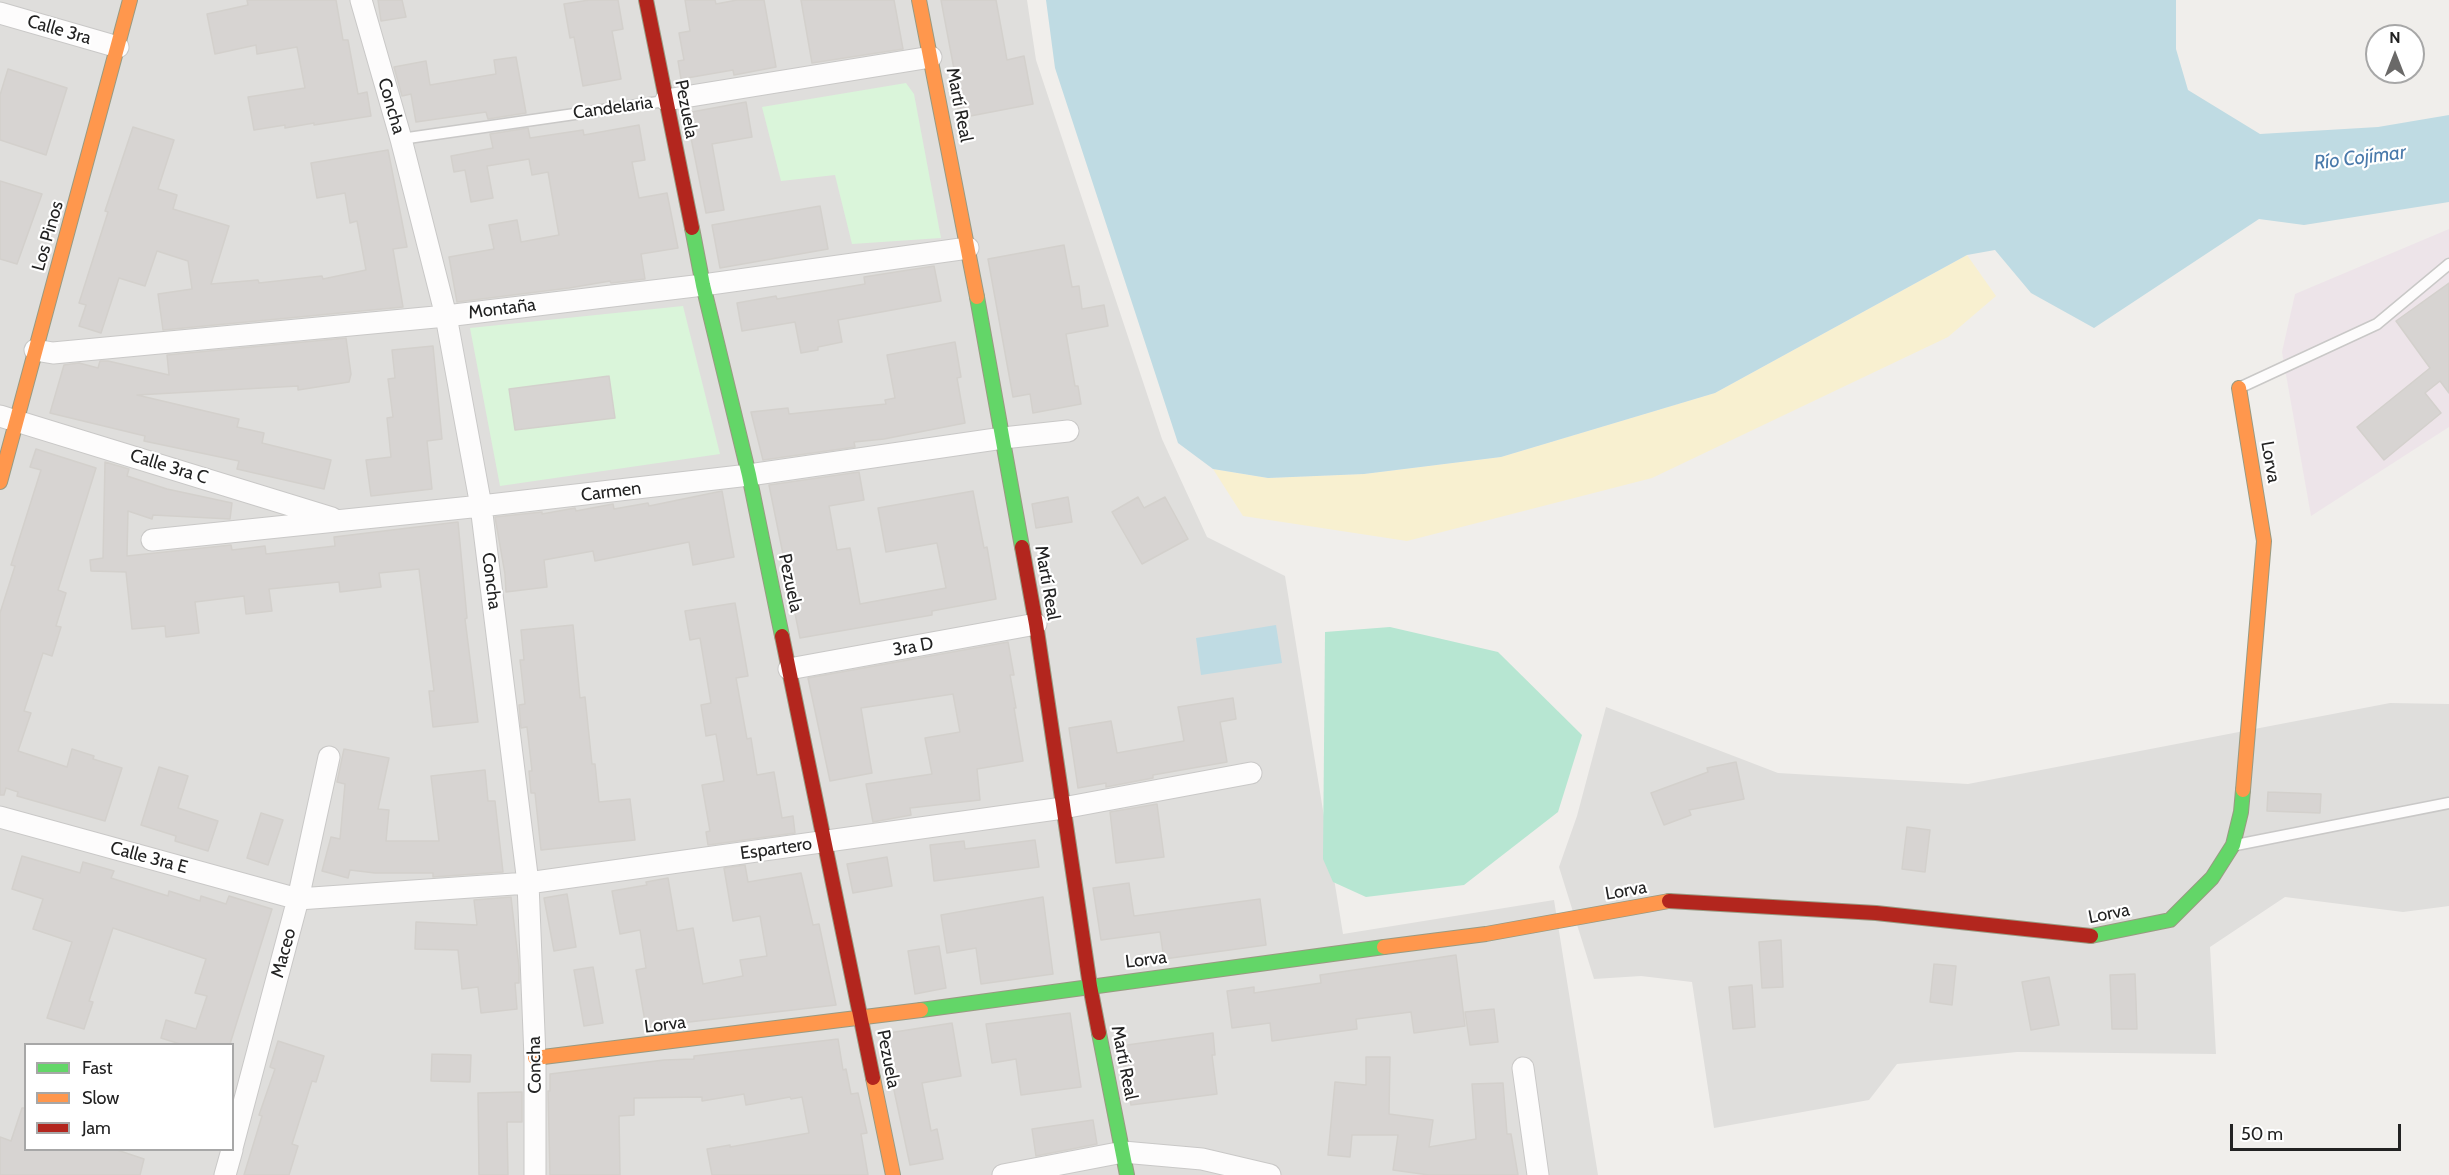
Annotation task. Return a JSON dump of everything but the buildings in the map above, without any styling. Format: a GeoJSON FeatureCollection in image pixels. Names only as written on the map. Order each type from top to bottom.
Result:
{"type":"FeatureCollection","features":[{"type":"Feature","properties":{"kind":"street","name":"Los Pinos"},"geometry":{"type":"LineString","coordinates":[[0,482],[8,418],[35,350],[130,0]]}},
{"type":"Feature","properties":{"kind":"street","name":"Concha"},"geometry":{"type":"LineString","coordinates":[[361,0],[401,139],[446,316],[482,507],[528,883],[535,1058],[535,1175]]}},
{"type":"Feature","properties":{"kind":"street","name":"Pezuela"},"geometry":{"type":"LineString","coordinates":[[646,0],[703,285],[749,476],[893,1175]]}},
{"type":"Feature","properties":{"kind":"street","name":"Martí Real"},"geometry":{"type":"LineString","coordinates":[[919,0],[968,248],[1036,624],[1090,986],[1127,1175]]}},
{"type":"Feature","properties":{"kind":"street","name":"Calle 3ra"},"geometry":{"type":"LineString","coordinates":[[0,13],[118,47]]}},
{"type":"Feature","properties":{"kind":"street","name":"Candelaria"},"geometry":{"type":"LineString","coordinates":[[666,100],[931,57]]}},
{"type":"Feature","properties":{"kind":"street","name":"Montaña"},"geometry":{"type":"LineString","coordinates":[[35,350],[52,353],[446,316],[703,285],[968,248]]}},
{"type":"Feature","properties":{"kind":"street","name":"Lorva"},"geometry":{"type":"LineString","coordinates":[[535,1058],[862,1020],[1090,986],[1486,934],[1669,901],[1876,913],[2086,937],[2170,920],[2212,878],[2233,845],[2241,812],[2264,540],[2239,388]]}},
{"type":"Feature","properties":{"kind":"street","name":"Calle 3ra C"},"geometry":{"type":"LineString","coordinates":[[8,418],[338,520]]}},
{"type":"Feature","properties":{"kind":"street","name":"Carmen"},"geometry":{"type":"LineString","coordinates":[[152,540],[482,507],[749,476],[1003,438],[1068,431]]}},
{"type":"Feature","properties":{"kind":"street","name":"3ra D"},"geometry":{"type":"LineString","coordinates":[[789,669],[1036,624]]}},
{"type":"Feature","properties":{"kind":"street","name":"Maceo"},"geometry":{"type":"LineString","coordinates":[[234,1141],[298,899],[329,757]]}},
{"type":"Feature","properties":{"kind":"street","name":"Espartero"},"geometry":{"type":"LineString","coordinates":[[298,899],[528,883],[1063,808],[1251,773]]}},
{"type":"Feature","properties":{"kind":"street","name":"Calle 3ra E"},"geometry":{"type":"LineString","coordinates":[[0,817],[298,899]]}},
{"type":"Feature","properties":{"kind":"street"},"geometry":{"type":"LineString","coordinates":[[1523,1068],[1539,1175]]}},
{"type":"Feature","properties":{"kind":"street","name":"Maceo"},"geometry":{"type":"LineString","coordinates":[[225,1175],[231,1151]]}},
{"type":"Feature","properties":{"kind":"street"},"geometry":{"type":"LineString","coordinates":[[1003,1175],[1123,1152],[1202,1159],[1270,1175]]}},
{"type":"Feature","properties":{"kind":"lane","name":"Candelaria"},"geometry":{"type":"LineString","coordinates":[[401,139],[666,100]]}},
{"type":"Feature","properties":{"kind":"lane"},"geometry":{"type":"LineString","coordinates":[[2239,388],[2377,324],[2449,264]]}},
{"type":"Feature","properties":{"kind":"lane"},"geometry":{"type":"LineString","coordinates":[[2233,845],[2449,803]]}},
{"type":"Feature","properties":{"kind":"shaded area"},"geometry":{"type":"Polygon","coordinates":[[[0,0],[1027,0],[1036,60],[1162,439],[1207,537],[1285,576],[1343,934],[1554,900],[1598,1175],[0,1175],[0,0]]]}},
{"type":"Feature","properties":{"kind":"shaded area"},"geometry":{"type":"Polygon","coordinates":[[[2449,229],[2449,427],[2311,516],[2282,352],[2295,294],[2449,229]]]}},
{"type":"Feature","properties":{"kind":"shaded area"},"geometry":{"type":"Polygon","coordinates":[[[2390,703],[2449,704],[2449,906],[2403,912],[2285,897],[2210,947],[2216,1054],[2017,1052],[1897,1064],[1869,1100],[1714,1128],[1692,982],[1641,976],[1594,979],[1559,867],[1577,816],[1606,707],[1778,773],[1968,784],[2390,703]]]}},
{"type":"Feature","properties":{"kind":"sand"},"geometry":{"type":"Polygon","coordinates":[[[1967,255],[1996,296],[1948,337],[1652,478],[1407,541],[1243,516],[1213,469],[1268,478],[1364,474],[1501,457],[1715,393],[1967,255]]]}},
{"type":"Feature","properties":{"kind":"green space"},"geometry":{"type":"Polygon","coordinates":[[[906,83],[914,94],[941,238],[852,244],[835,175],[781,181],[762,107],[906,83]]]}},
{"type":"Feature","properties":{"kind":"green space"},"geometry":{"type":"Polygon","coordinates":[[[683,306],[720,454],[500,486],[470,328],[683,306]]]}},
{"type":"Feature","properties":{"kind":"green space"},"geometry":{"type":"Polygon","coordinates":[[[1390,627],[1498,652],[1582,735],[1558,812],[1464,885],[1366,897],[1333,882],[1323,859],[1325,632],[1390,627]]]}},
{"type":"Feature","properties":{"kind":"water","name":"Río Cojímar"},"geometry":{"type":"Polygon","coordinates":[[[1046,0],[2176,0],[2176,49],[2188,90],[2260,134],[2378,127],[2449,115],[2449,202],[2304,225],[2259,219],[2094,328],[2031,293],[1995,250],[1967,255],[1715,393],[1501,457],[1364,474],[1268,478],[1213,469],[1178,443],[1055,68],[1046,0]]]}},
{"type":"Feature","properties":{"kind":"water"},"geometry":{"type":"Polygon","coordinates":[[[1276,625],[1282,663],[1201,675],[1196,638],[1276,625]]]}},
{"type":"Feature","properties":{"kind":"traffic: fast"},"geometry":{"type":"LineString","coordinates":[[692,228],[703,285],[749,475],[782,636]]}},
{"type":"Feature","properties":{"kind":"traffic: fast"},"geometry":{"type":"LineString","coordinates":[[977,297],[1022,547]]}},
{"type":"Feature","properties":{"kind":"traffic: fast"},"geometry":{"type":"LineString","coordinates":[[2091,936],[2170,920],[2212,878],[2233,845],[2241,812],[2243,790]]}},
{"type":"Feature","properties":{"kind":"traffic: fast"},"geometry":{"type":"LineString","coordinates":[[921,1010],[1384,947]]}},
{"type":"Feature","properties":{"kind":"traffic: fast"},"geometry":{"type":"LineString","coordinates":[[1099,1033],[1127,1175]]}},
{"type":"Feature","properties":{"kind":"traffic: slow"},"geometry":{"type":"LineString","coordinates":[[0,482],[130,0]]}},
{"type":"Feature","properties":{"kind":"traffic: slow"},"geometry":{"type":"LineString","coordinates":[[919,0],[977,297]]}},
{"type":"Feature","properties":{"kind":"traffic: slow"},"geometry":{"type":"LineString","coordinates":[[2239,388],[2264,541],[2243,790]]}},
{"type":"Feature","properties":{"kind":"traffic: slow"},"geometry":{"type":"LineString","coordinates":[[1384,947],[1486,934],[1669,901]]}},
{"type":"Feature","properties":{"kind":"traffic: slow"},"geometry":{"type":"LineString","coordinates":[[535,1058],[921,1010]]}},
{"type":"Feature","properties":{"kind":"traffic: slow"},"geometry":{"type":"LineString","coordinates":[[873,1078],[893,1175]]}},
{"type":"Feature","properties":{"kind":"traffic: jam"},"geometry":{"type":"LineString","coordinates":[[646,0],[692,228]]}},
{"type":"Feature","properties":{"kind":"traffic: jam"},"geometry":{"type":"LineString","coordinates":[[1022,547],[1099,1033]]}},
{"type":"Feature","properties":{"kind":"traffic: jam"},"geometry":{"type":"LineString","coordinates":[[782,636],[873,1078]]}},
{"type":"Feature","properties":{"kind":"traffic: jam"},"geometry":{"type":"LineString","coordinates":[[1669,901],[1876,913],[2091,936]]}}]}
